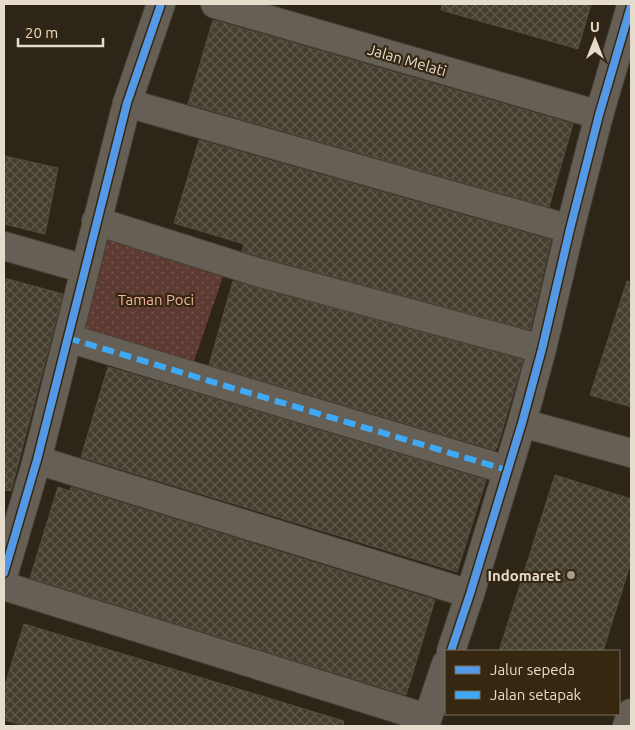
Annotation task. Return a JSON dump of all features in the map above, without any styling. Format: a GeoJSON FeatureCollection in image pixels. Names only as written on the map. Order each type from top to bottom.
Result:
{"type":"FeatureCollection","features":[{"type":"Feature","properties":{"kind":"street"},"geometry":{"type":"LineString","coordinates":[[4,573],[37,460],[127,103],[161,4]]}},
{"type":"Feature","properties":{"kind":"street","name":"Jalan Melati"},"geometry":{"type":"LineString","coordinates":[[214,4],[599,115]]}},
{"type":"Feature","properties":{"kind":"street"},"geometry":{"type":"LineString","coordinates":[[451,650],[522,423],[599,115],[631,6]]}},
{"type":"Feature","properties":{"kind":"street"},"geometry":{"type":"LineString","coordinates":[[127,103],[570,229]]}},
{"type":"Feature","properties":{"kind":"street"},"geometry":{"type":"LineString","coordinates":[[96,221],[257,272],[542,349]]}},
{"type":"Feature","properties":{"kind":"street"},"geometry":{"type":"LineString","coordinates":[[4,246],[85,269]]}},
{"type":"Feature","properties":{"kind":"street"},"geometry":{"type":"LineString","coordinates":[[68,338],[507,470]]}},
{"type":"Feature","properties":{"kind":"street"},"geometry":{"type":"LineString","coordinates":[[522,423],[631,453]]}},
{"type":"Feature","properties":{"kind":"street"},"geometry":{"type":"LineString","coordinates":[[37,460],[470,594]]}},
{"type":"Feature","properties":{"kind":"street"},"geometry":{"type":"LineString","coordinates":[[4,586],[426,722],[445,667]]}},
{"type":"Feature","properties":{"kind":"street"},"geometry":{"type":"LineString","coordinates":[[627,726],[631,713]]}},
{"type":"Feature","properties":{"kind":"green space","name":"Taman Poci"},"geometry":{"type":"Polygon","coordinates":[[[110,230],[227,265],[192,367],[82,332],[110,230]]]}},
{"type":"Feature","properties":{"kind":"building"},"geometry":{"type":"Polygon","coordinates":[[[442,4],[591,4],[578,49],[441,10],[442,4]]]}},
{"type":"Feature","properties":{"kind":"building"},"geometry":{"type":"Polygon","coordinates":[[[213,20],[573,124],[549,207],[188,104],[213,20]]]}},
{"type":"Feature","properties":{"kind":"building"},"geometry":{"type":"Polygon","coordinates":[[[199,140],[551,240],[530,330],[261,257],[242,251],[244,244],[174,223],[199,140]]]}},
{"type":"Feature","properties":{"kind":"building"},"geometry":{"type":"Polygon","coordinates":[[[4,156],[58,168],[45,234],[4,224],[4,156]]]}},
{"type":"Feature","properties":{"kind":"building"},"geometry":{"type":"Polygon","coordinates":[[[4,278],[63,294],[11,491],[4,490],[4,278]]]}},
{"type":"Feature","properties":{"kind":"building"},"geometry":{"type":"Polygon","coordinates":[[[233,281],[523,360],[497,448],[495,450],[209,365],[233,281]]]}},
{"type":"Feature","properties":{"kind":"building"},"geometry":{"type":"Polygon","coordinates":[[[627,281],[631,282],[631,407],[590,395],[627,281]]]}},
{"type":"Feature","properties":{"kind":"building"},"geometry":{"type":"Polygon","coordinates":[[[108,367],[486,480],[457,572],[81,457],[108,367]]]}},
{"type":"Feature","properties":{"kind":"building"},"geometry":{"type":"Polygon","coordinates":[[[555,475],[631,499],[631,562],[603,650],[499,650],[555,475]]]}},
{"type":"Feature","properties":{"kind":"building"},"geometry":{"type":"Polygon","coordinates":[[[58,487],[70,491],[71,487],[435,600],[406,695],[30,578],[58,487]]]}},
{"type":"Feature","properties":{"kind":"building"},"geometry":{"type":"Polygon","coordinates":[[[24,624],[344,721],[343,726],[25,726],[4,720],[4,688],[24,624]]]}},
{"type":"Feature","properties":{"kind":"marked path"},"geometry":{"type":"LineString","coordinates":[[68,338],[507,470]]}},
{"type":"Feature","properties":{"kind":"cycle path"},"geometry":{"type":"LineString","coordinates":[[4,573],[37,460],[127,103],[161,4]]}},
{"type":"Feature","properties":{"kind":"cycle path"},"geometry":{"type":"LineString","coordinates":[[451,650],[522,423],[599,115],[631,6]]}},
{"type":"Feature","properties":{"kind":"place","name":"Indomaret"},"geometry":{"type":"Point","coordinates":[571,575]}}]}
